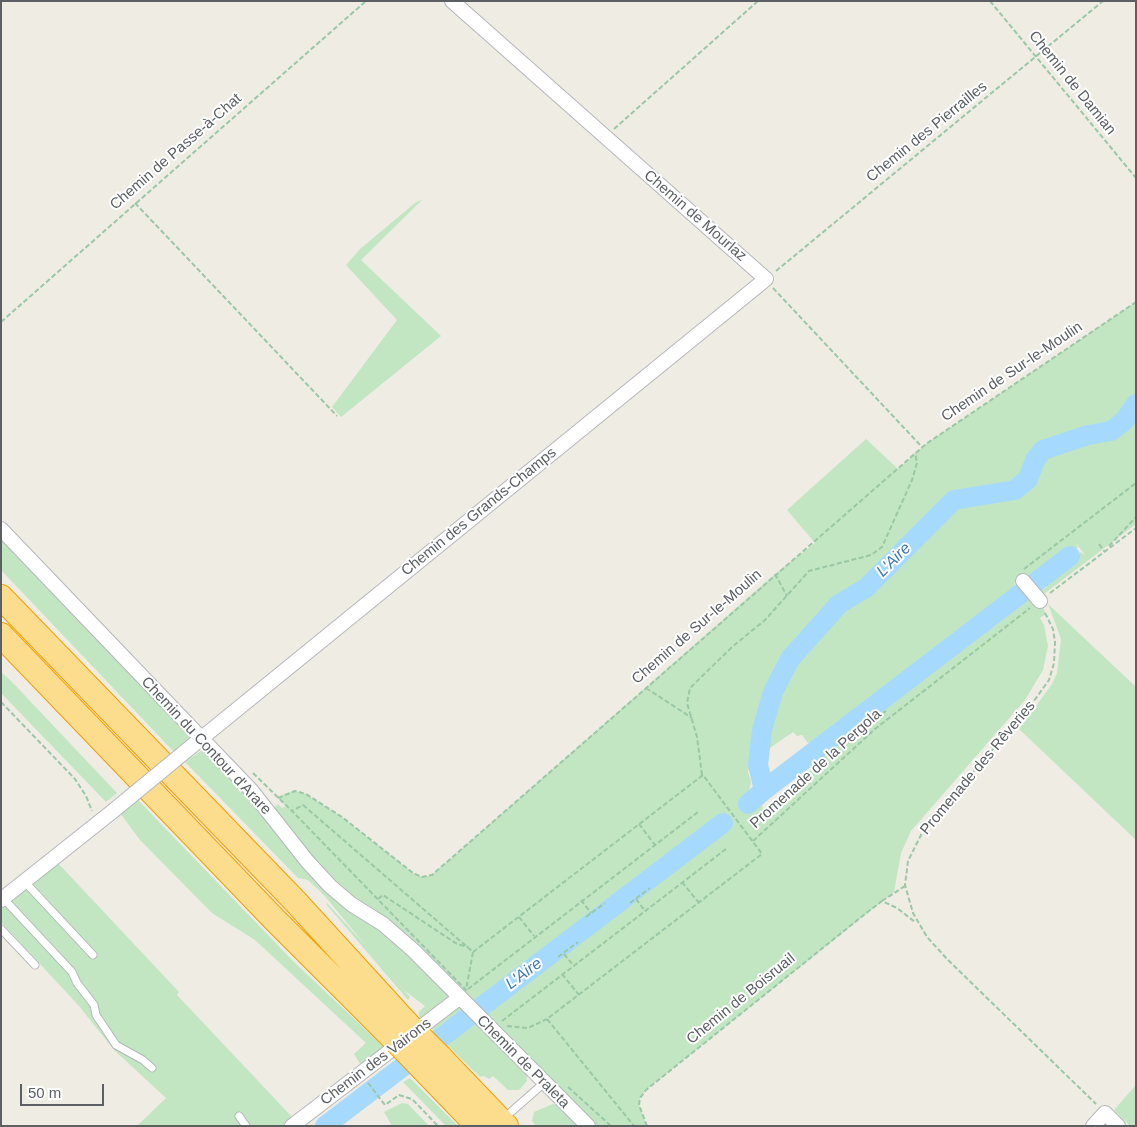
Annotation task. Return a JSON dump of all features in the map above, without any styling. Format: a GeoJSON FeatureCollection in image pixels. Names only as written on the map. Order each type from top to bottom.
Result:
{"type":"FeatureCollection","features":[{"type":"Feature","properties":{"kind":"highway"},"geometry":{"type":"LineString","coordinates":[[1,597],[295,901],[404,1035]]}},
{"type":"Feature","properties":{"kind":"highway"},"geometry":{"type":"LineString","coordinates":[[1,635],[267,912],[404,1035],[495,1124]]}},
{"type":"Feature","properties":{"kind":"street","name":"Chemin de Mourlaz"},"geometry":{"type":"LineString","coordinates":[[452,1],[766,279]]}},
{"type":"Feature","properties":{"kind":"street","name":"Chemin des Grands-Champs"},"geometry":{"type":"LineString","coordinates":[[24,881],[113,811],[766,279]]}},
{"type":"Feature","properties":{"kind":"street","name":"Chemin du Contour d'Arare"},"geometry":{"type":"LineString","coordinates":[[1,529],[197,742],[251,790],[307,861],[330,886],[351,904],[399,936],[463,997]]}},
{"type":"Feature","properties":{"kind":"street"},"geometry":{"type":"LineString","coordinates":[[1023,581],[1037,598]]}},
{"type":"Feature","properties":{"kind":"street"},"geometry":{"type":"LineString","coordinates":[[2,899],[24,881]]}},
{"type":"Feature","properties":{"kind":"street","name":"Chemin de Praleta"},"geometry":{"type":"LineString","coordinates":[[463,997],[482,1022],[588,1126]]}},
{"type":"Feature","properties":{"kind":"street","name":"Chemin des Vairons"},"geometry":{"type":"LineString","coordinates":[[292,1126],[463,997]]}},
{"type":"Feature","properties":{"kind":"street"},"geometry":{"type":"LineString","coordinates":[[1093,1126],[1105,1113],[1118,1126]]}},
{"type":"Feature","properties":{"kind":"lane"},"geometry":{"type":"LineString","coordinates":[[24,881],[93,956]]}},
{"type":"Feature","properties":{"kind":"lane"},"geometry":{"type":"LineString","coordinates":[[2,899],[72,972],[77,982],[94,1004],[96,1015],[116,1045],[143,1060],[152,1068]]}},
{"type":"Feature","properties":{"kind":"lane"},"geometry":{"type":"LineString","coordinates":[[1,929],[35,965]]}},
{"type":"Feature","properties":{"kind":"lane"},"geometry":{"type":"LineString","coordinates":[[495,1124],[544,1083]]}},
{"type":"Feature","properties":{"kind":"lane"},"geometry":{"type":"LineString","coordinates":[[239,1116],[246,1126]]}},
{"type":"Feature","properties":{"kind":"path","name":"Chemin de Passe-à-Chat"},"geometry":{"type":"LineString","coordinates":[[1,322],[366,1]]}},
{"type":"Feature","properties":{"kind":"path"},"geometry":{"type":"LineString","coordinates":[[605,138],[758,1]]}},
{"type":"Feature","properties":{"kind":"path","name":"Chemin de Damian"},"geometry":{"type":"LineString","coordinates":[[990,1],[1136,178]]}},
{"type":"Feature","properties":{"kind":"path","name":"Chemin des Pierrailles"},"geometry":{"type":"LineString","coordinates":[[766,279],[1103,1]]}},
{"type":"Feature","properties":{"kind":"path"},"geometry":{"type":"LineString","coordinates":[[135,203],[337,416]]}},
{"type":"Feature","properties":{"kind":"path"},"geometry":{"type":"LineString","coordinates":[[766,279],[922,447]]}},
{"type":"Feature","properties":{"kind":"path","name":"Chemin de Sur-le-Moulin"},"geometry":{"type":"LineString","coordinates":[[278,798],[295,791],[306,794],[342,817],[413,873],[429,877],[922,447],[1136,302]]}},
{"type":"Feature","properties":{"kind":"path"},"geometry":{"type":"LineString","coordinates":[[753,841],[702,776],[697,737],[687,703],[690,688],[732,647],[765,620],[809,571],[871,554],[882,547],[912,480],[917,463],[915,453]]}},
{"type":"Feature","properties":{"kind":"path"},"geometry":{"type":"LineString","coordinates":[[1023,581],[1017,574],[1136,483]]}},
{"type":"Feature","properties":{"kind":"path"},"geometry":{"type":"LineString","coordinates":[[1099,544],[1104,552],[1136,517]]}},
{"type":"Feature","properties":{"kind":"path","name":"Promenade de la Pergola"},"geometry":{"type":"LineString","coordinates":[[562,974],[497,1024],[527,1028],[547,1019],[699,903],[762,854],[753,841],[886,721],[1037,598],[1136,528]]}},
{"type":"Feature","properties":{"kind":"path"},"geometry":{"type":"LineString","coordinates":[[775,574],[786,596]]}},
{"type":"Feature","properties":{"kind":"path","name":"Promenade des Rêveries"},"geometry":{"type":"LineString","coordinates":[[1037,598],[1055,636],[1054,663],[1049,680],[1032,706],[924,829],[908,861],[905,885],[917,923],[948,960],[1105,1113]]}},
{"type":"Feature","properties":{"kind":"path"},"geometry":{"type":"LineString","coordinates":[[646,688],[692,718]]}},
{"type":"Feature","properties":{"kind":"path"},"geometry":{"type":"LineString","coordinates":[[1,702],[75,780],[89,804]]}},
{"type":"Feature","properties":{"kind":"path"},"geometry":{"type":"LineString","coordinates":[[866,726],[886,710]]}},
{"type":"Feature","properties":{"kind":"path"},"geometry":{"type":"LineString","coordinates":[[880,714],[886,721]]}},
{"type":"Feature","properties":{"kind":"path"},"geometry":{"type":"LineString","coordinates":[[463,997],[473,952],[702,776]]}},
{"type":"Feature","properties":{"kind":"path"},"geometry":{"type":"LineString","coordinates":[[463,997],[378,899],[292,811],[304,805],[473,952]]}},
{"type":"Feature","properties":{"kind":"path"},"geometry":{"type":"LineString","coordinates":[[463,997],[534,936],[698,812]]}},
{"type":"Feature","properties":{"kind":"path"},"geometry":{"type":"LineString","coordinates":[[639,824],[655,845]]}},
{"type":"Feature","properties":{"kind":"path"},"geometry":{"type":"LineString","coordinates":[[579,995],[562,974],[726,849]]}},
{"type":"Feature","properties":{"kind":"path"},"geometry":{"type":"LineString","coordinates":[[682,882],[699,903]]}},
{"type":"Feature","properties":{"kind":"path","name":"Chemin de Boisruail"},"geometry":{"type":"LineString","coordinates":[[647,1126],[639,1105],[640,1098],[646,1090],[882,901],[905,885]]}},
{"type":"Feature","properties":{"kind":"path"},"geometry":{"type":"LineString","coordinates":[[630,903],[650,888]]}},
{"type":"Feature","properties":{"kind":"path"},"geometry":{"type":"LineString","coordinates":[[378,899],[383,895],[456,944],[469,948]]}},
{"type":"Feature","properties":{"kind":"path"},"geometry":{"type":"LineString","coordinates":[[636,899],[645,911]]}},
{"type":"Feature","properties":{"kind":"path"},"geometry":{"type":"LineString","coordinates":[[581,900],[591,913]]}},
{"type":"Feature","properties":{"kind":"path"},"geometry":{"type":"LineString","coordinates":[[882,901],[897,908],[917,923]]}},
{"type":"Feature","properties":{"kind":"path"},"geometry":{"type":"LineString","coordinates":[[586,918],[605,903]]}},
{"type":"Feature","properties":{"kind":"path"},"geometry":{"type":"LineString","coordinates":[[519,916],[534,936]]}},
{"type":"Feature","properties":{"kind":"path"},"geometry":{"type":"LineString","coordinates":[[558,957],[578,942]]}},
{"type":"Feature","properties":{"kind":"path"},"geometry":{"type":"LineString","coordinates":[[563,953],[573,965]]}},
{"type":"Feature","properties":{"kind":"path"},"geometry":{"type":"LineString","coordinates":[[547,1019],[634,1126]]}},
{"type":"Feature","properties":{"kind":"path"},"geometry":{"type":"LineString","coordinates":[[365,1079],[385,1105],[399,1095],[412,1099],[438,1126]]}},
{"type":"Feature","properties":{"kind":"green space"},"geometry":{"type":"Polygon","coordinates":[[[423,199],[361,260],[441,336],[341,417],[332,407],[397,320],[346,265],[360,249],[415,203],[423,199]]]}},
{"type":"Feature","properties":{"kind":"green space"},"geometry":{"type":"Polygon","coordinates":[[[1136,302],[1136,524],[1044,594],[1041,591],[1047,587],[1044,584],[1076,560],[1080,552],[1085,555],[1076,543],[1078,548],[1068,550],[1037,575],[1035,571],[1029,575],[1027,574],[1014,583],[1017,588],[862,703],[822,738],[808,743],[802,735],[797,736],[793,732],[751,761],[748,772],[751,782],[746,804],[762,805],[763,809],[810,771],[813,765],[1035,595],[1040,601],[1046,614],[1040,618],[1044,625],[1048,646],[1043,670],[1025,700],[911,831],[901,853],[894,892],[646,1090],[640,1098],[639,1105],[647,1126],[588,1126],[367,915],[268,812],[278,804],[282,808],[286,806],[278,798],[284,794],[295,791],[306,794],[342,817],[413,873],[422,877],[432,875],[775,574],[815,543],[787,510],[866,439],[898,469],[926,444],[1136,302]]]}},
{"type":"Feature","properties":{"kind":"green space"},"geometry":{"type":"Polygon","coordinates":[[[1,534],[193,736],[175,753],[1,570],[1,534]]]}},
{"type":"Feature","properties":{"kind":"green space"},"geometry":{"type":"Polygon","coordinates":[[[1048,604],[1136,687],[1136,840],[1019,729],[1052,684],[1057,673],[1061,639],[1048,604]]]}},
{"type":"Feature","properties":{"kind":"green space"},"geometry":{"type":"Polygon","coordinates":[[[1,672],[117,793],[106,802],[1,693],[1,672]]]}},
{"type":"Feature","properties":{"kind":"green space"},"geometry":{"type":"Polygon","coordinates":[[[205,748],[269,820],[451,998],[424,1021],[419,1017],[419,1012],[425,1006],[405,991],[368,948],[410,997],[408,1000],[326,904],[366,946],[323,894],[308,880],[298,878],[185,762],[205,748]]]}},
{"type":"Feature","properties":{"kind":"green space"},"geometry":{"type":"Polygon","coordinates":[[[138,800],[293,961],[386,1049],[362,1067],[354,1054],[366,1043],[255,940],[212,913],[140,840],[120,813],[138,800]]]}},
{"type":"Feature","properties":{"kind":"green space"},"geometry":{"type":"Polygon","coordinates":[[[56,861],[179,992],[177,995],[293,1118],[283,1126],[137,1126],[166,1098],[114,1050],[79,1006],[1,922],[1,905],[56,861]]]}},
{"type":"Feature","properties":{"kind":"green space"},"geometry":{"type":"Polygon","coordinates":[[[457,1005],[466,1011],[435,1033],[429,1026],[457,1005]]]}},
{"type":"Feature","properties":{"kind":"green space"},"geometry":{"type":"Polygon","coordinates":[[[476,1020],[526,1071],[527,1081],[519,1090],[508,1090],[493,1076],[489,1079],[484,1076],[480,1077],[445,1043],[476,1020]]]}},
{"type":"Feature","properties":{"kind":"green space"},"geometry":{"type":"Polygon","coordinates":[[[410,1078],[458,1126],[446,1126],[403,1082],[410,1078]]]}},
{"type":"Feature","properties":{"kind":"green space"},"geometry":{"type":"Polygon","coordinates":[[[1136,1085],[1136,1126],[1130,1126],[1114,1110],[1136,1085]]]}},
{"type":"Feature","properties":{"kind":"green space"},"geometry":{"type":"Polygon","coordinates":[[[402,1103],[408,1104],[429,1126],[392,1126],[384,1112],[402,1103]]]}},
{"type":"Feature","properties":{"kind":"green space"},"geometry":{"type":"Polygon","coordinates":[[[553,1104],[560,1106],[580,1126],[536,1126],[532,1121],[534,1112],[553,1104]]]}},
{"type":"Feature","properties":{"kind":"waterway","name":"L'Aire"},"geometry":{"type":"LineString","coordinates":[[748,804],[764,790],[758,765],[762,730],[773,692],[790,659],[839,604],[866,588],[954,500],[1015,490],[1028,479],[1035,460],[1043,450],[1088,435],[1111,431],[1124,421],[1136,404]]}},
{"type":"Feature","properties":{"kind":"waterway"},"geometry":{"type":"LineString","coordinates":[[764,790],[1070,556]]}},
{"type":"Feature","properties":{"kind":"waterway","name":"L'Aire"},"geometry":{"type":"LineString","coordinates":[[325,1126],[723,823]]}}]}
